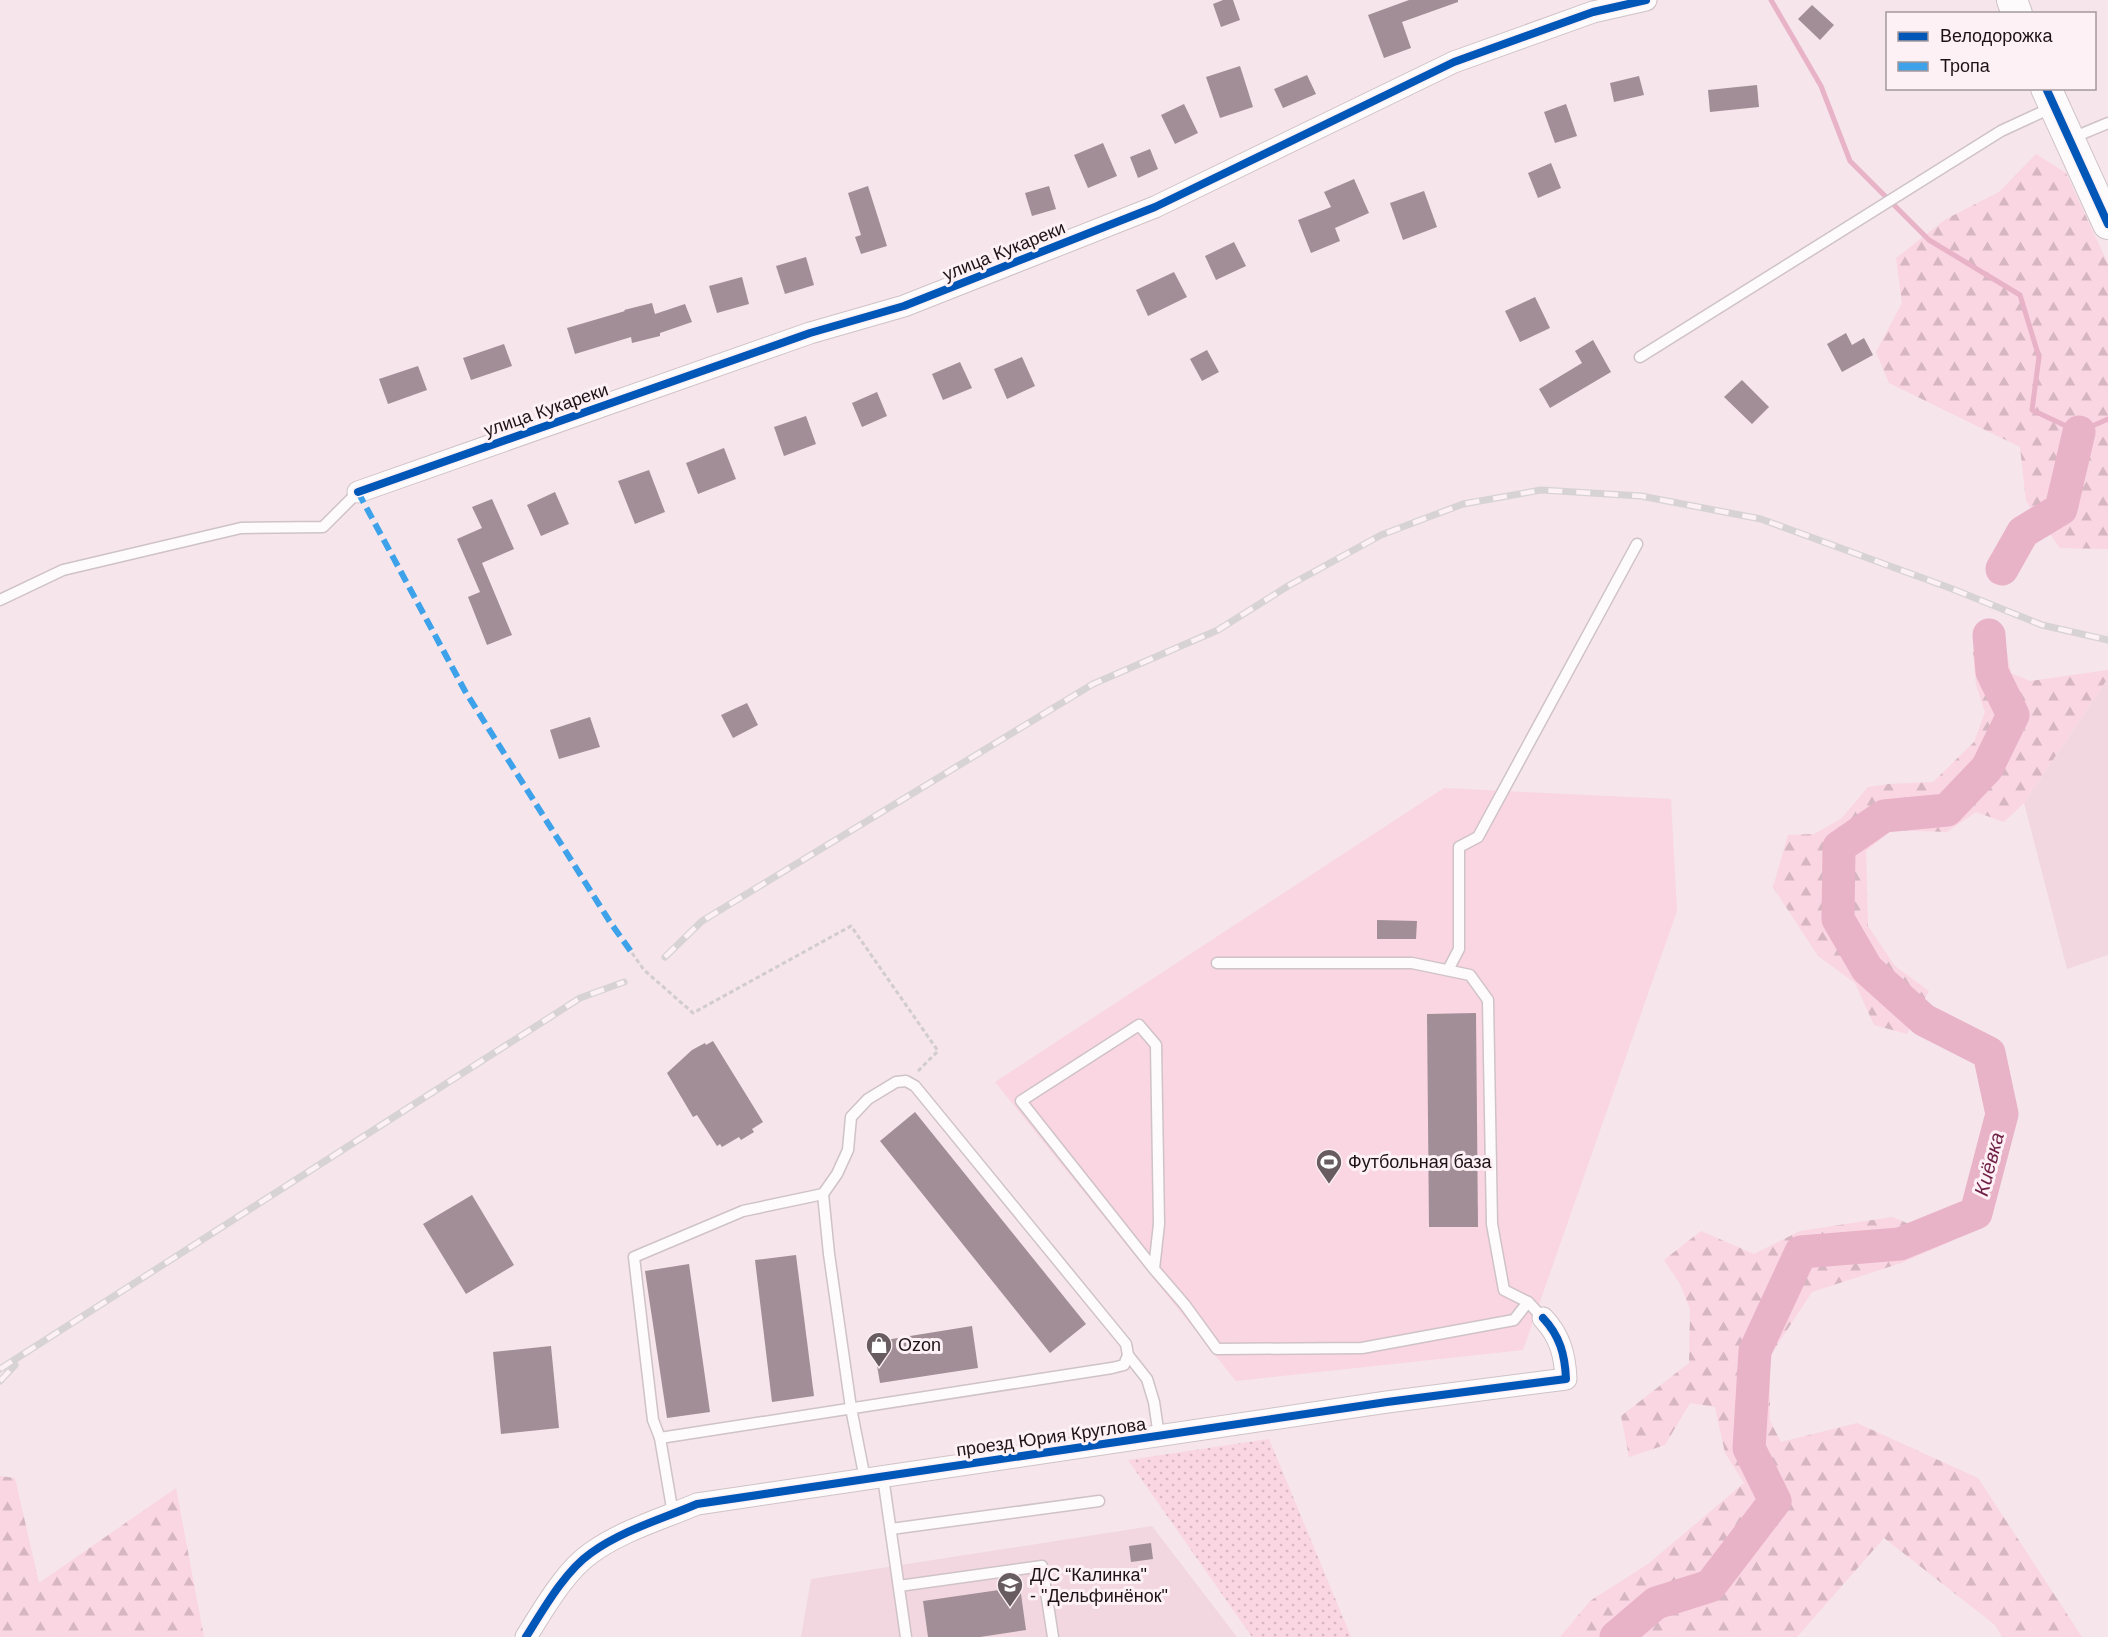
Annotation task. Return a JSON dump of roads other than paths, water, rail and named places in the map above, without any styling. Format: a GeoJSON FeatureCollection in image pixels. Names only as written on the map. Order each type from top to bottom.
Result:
{"type":"FeatureCollection","features":[{"type":"Feature","properties":{"kind":"street","name":"улица Кукареки"},"geometry":{"type":"LineString","coordinates":[[357,492],[810,333],[904,306],[1155,207],[1454,62],[1593,12],[1646,0]]}},
{"type":"Feature","properties":{"kind":"street"},"geometry":{"type":"LineString","coordinates":[[2050,98],[2108,224]]}},
{"type":"Feature","properties":{"kind":"street","name":"проезд Юрия Круглова"},"geometry":{"type":"LineString","coordinates":[[526,1637],[556,1589],[590,1553],[629,1532],[697,1504],[1387,1402],[1566,1379],[1565,1355],[1552,1328],[1543,1318]]}},
{"type":"Feature","properties":{"kind":"lane"},"geometry":{"type":"LineString","coordinates":[[1641,357],[2050,98]]}},
{"type":"Feature","properties":{"kind":"lane"},"geometry":{"type":"LineString","coordinates":[[2069,139],[2108,123]]}},
{"type":"Feature","properties":{"kind":"lane"},"geometry":{"type":"LineString","coordinates":[[0,600],[63,570],[240,528],[323,528],[357,492]]}},
{"type":"Feature","properties":{"kind":"lane"},"geometry":{"type":"LineString","coordinates":[[1448,970],[1459,950],[1459,847],[1478,837],[1637,544]]}},
{"type":"Feature","properties":{"kind":"lane"},"geometry":{"type":"LineString","coordinates":[[1217,963],[1412,963],[1470,975],[1488,999],[1492,1224],[1504,1290],[1528,1302],[1543,1318]]}},
{"type":"Feature","properties":{"kind":"lane"},"geometry":{"type":"LineString","coordinates":[[1154,1269],[1159,1224],[1156,1045],[1139,1025],[1021,1101],[1154,1269],[1185,1305],[1217,1349],[1362,1348],[1514,1320],[1528,1302]]}},
{"type":"Feature","properties":{"kind":"lane"},"geometry":{"type":"LineString","coordinates":[[906,1637],[891,1529],[852,1408],[829,1254],[823,1194],[837,1174],[848,1150],[851,1118],[868,1099],[896,1082],[906,1081],[915,1086],[1126,1344],[1128,1355],[1147,1379],[1154,1402],[1159,1436]]}},
{"type":"Feature","properties":{"kind":"lane"},"geometry":{"type":"LineString","coordinates":[[673,1514],[660,1438],[653,1420],[634,1257],[743,1210],[823,1194]]}},
{"type":"Feature","properties":{"kind":"lane"},"geometry":{"type":"LineString","coordinates":[[660,1438],[1112,1368],[1124,1365],[1128,1355]]}},
{"type":"Feature","properties":{"kind":"lane"},"geometry":{"type":"LineString","coordinates":[[891,1529],[1099,1501]]}},
{"type":"Feature","properties":{"kind":"lane"},"geometry":{"type":"LineString","coordinates":[[899,1586],[1042,1566],[1053,1637]]}},
{"type":"Feature","properties":{"kind":"waterway"},"geometry":{"type":"LineString","coordinates":[[1771,0],[1821,86],[1850,161],[1929,240],[2020,295],[2039,357],[2032,410],[2079,432],[2108,419]]}},
{"type":"Feature","properties":{"kind":"waterway","name":"Киёвка"},"geometry":{"type":"LineString","coordinates":[[2002,569],[2023,532],[2061,509],[2079,432]]}},
{"type":"Feature","properties":{"kind":"waterway","name":"Киёвка"},"geometry":{"type":"LineString","coordinates":[[1616,1637],[1656,1603],[1710,1586],[1775,1501],[1749,1448],[1755,1351],[1801,1252],[1900,1244],[1976,1213],[2002,1114],[1989,1053],[1924,1020],[1867,969],[1838,919],[1839,847],[1884,816],[1947,810],[1987,768],[2013,715],[1992,672],[1989,635]]}},
{"type":"Feature","properties":{"kind":"railway"},"geometry":{"type":"LineString","coordinates":[[665,957],[702,921],[1093,684],[1218,630],[1288,586],[1381,535],[1463,504],[1541,490],[1641,496],[1761,519],[1950,588],[2042,625],[2108,640]]}},
{"type":"Feature","properties":{"kind":"railway"},"geometry":{"type":"LineString","coordinates":[[0,1369],[580,998],[624,982]]}},
{"type":"Feature","properties":{"kind":"railway"},"geometry":{"type":"LineString","coordinates":[[0,1381],[15,1365]]}},
{"type":"Feature","properties":{"kind":"place","name":"Футбольная база"},"geometry":{"type":"Point","coordinates":[1329,1185]}},
{"type":"Feature","properties":{"kind":"place","name":"Ozon"},"geometry":{"type":"Point","coordinates":[879,1368]}},
{"type":"Feature","properties":{"kind":"place","name":"Д/С “Калинка\" - \"Дельфинёнок\""},"geometry":{"type":"Point","coordinates":[1010,1608]}}]}
